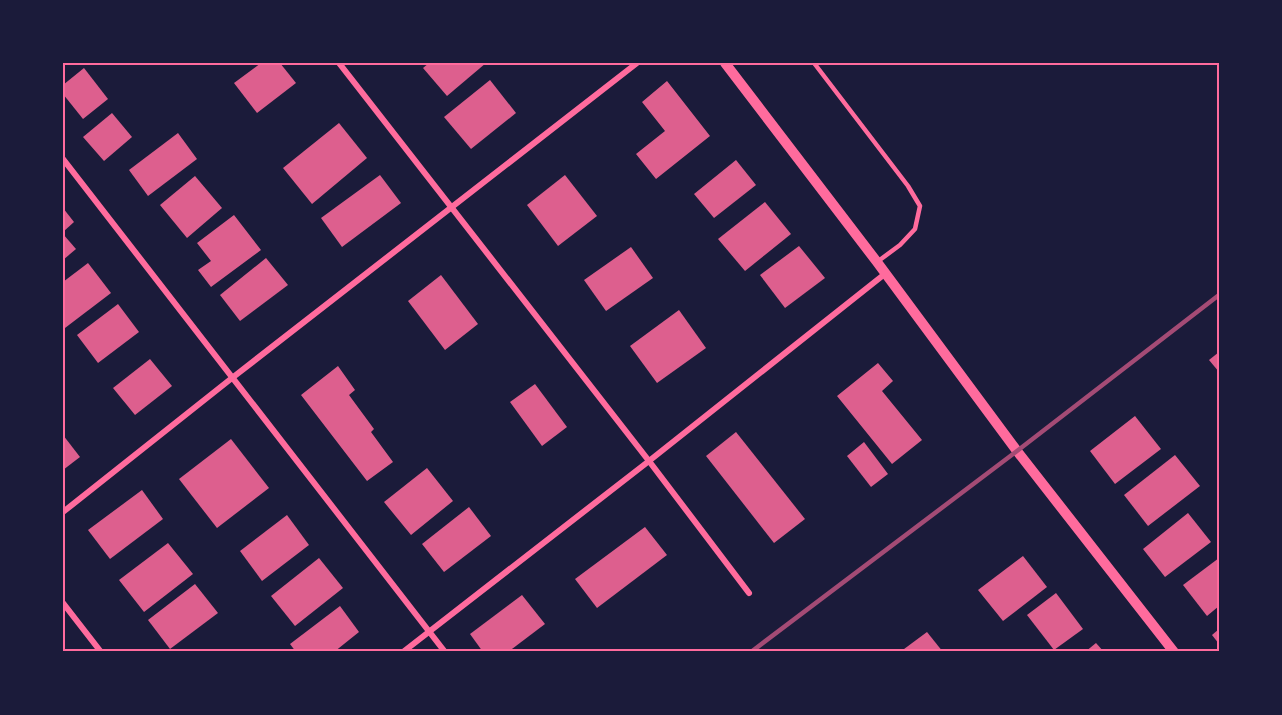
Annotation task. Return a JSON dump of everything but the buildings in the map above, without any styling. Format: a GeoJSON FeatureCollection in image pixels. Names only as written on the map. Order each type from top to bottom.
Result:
{"type":"FeatureCollection","features":[{"type":"Feature","properties":{"kind":"street"},"geometry":{"type":"LineString","coordinates":[[339,63],[749,593]]}},
{"type":"Feature","properties":{"kind":"street"},"geometry":{"type":"LineString","coordinates":[[63,512],[637,63]]}},
{"type":"Feature","properties":{"kind":"street"},"geometry":{"type":"LineString","coordinates":[[725,63],[1017,451],[1174,652]]}},
{"type":"Feature","properties":{"kind":"street"},"geometry":{"type":"LineString","coordinates":[[63,159],[445,652]]}},
{"type":"Feature","properties":{"kind":"street"},"geometry":{"type":"LineString","coordinates":[[403,652],[649,461],[885,273]]}},
{"type":"Feature","properties":{"kind":"street"},"geometry":{"type":"LineString","coordinates":[[63,603],[101,652]]}},
{"type":"Feature","properties":{"kind":"lane"},"geometry":{"type":"LineString","coordinates":[[814,63],[908,186],[920,206],[915,229],[900,245],[877,262]]}},
{"type":"Feature","properties":{"kind":"railway"},"geometry":{"type":"LineString","coordinates":[[751,652],[1219,295]]}}]}
